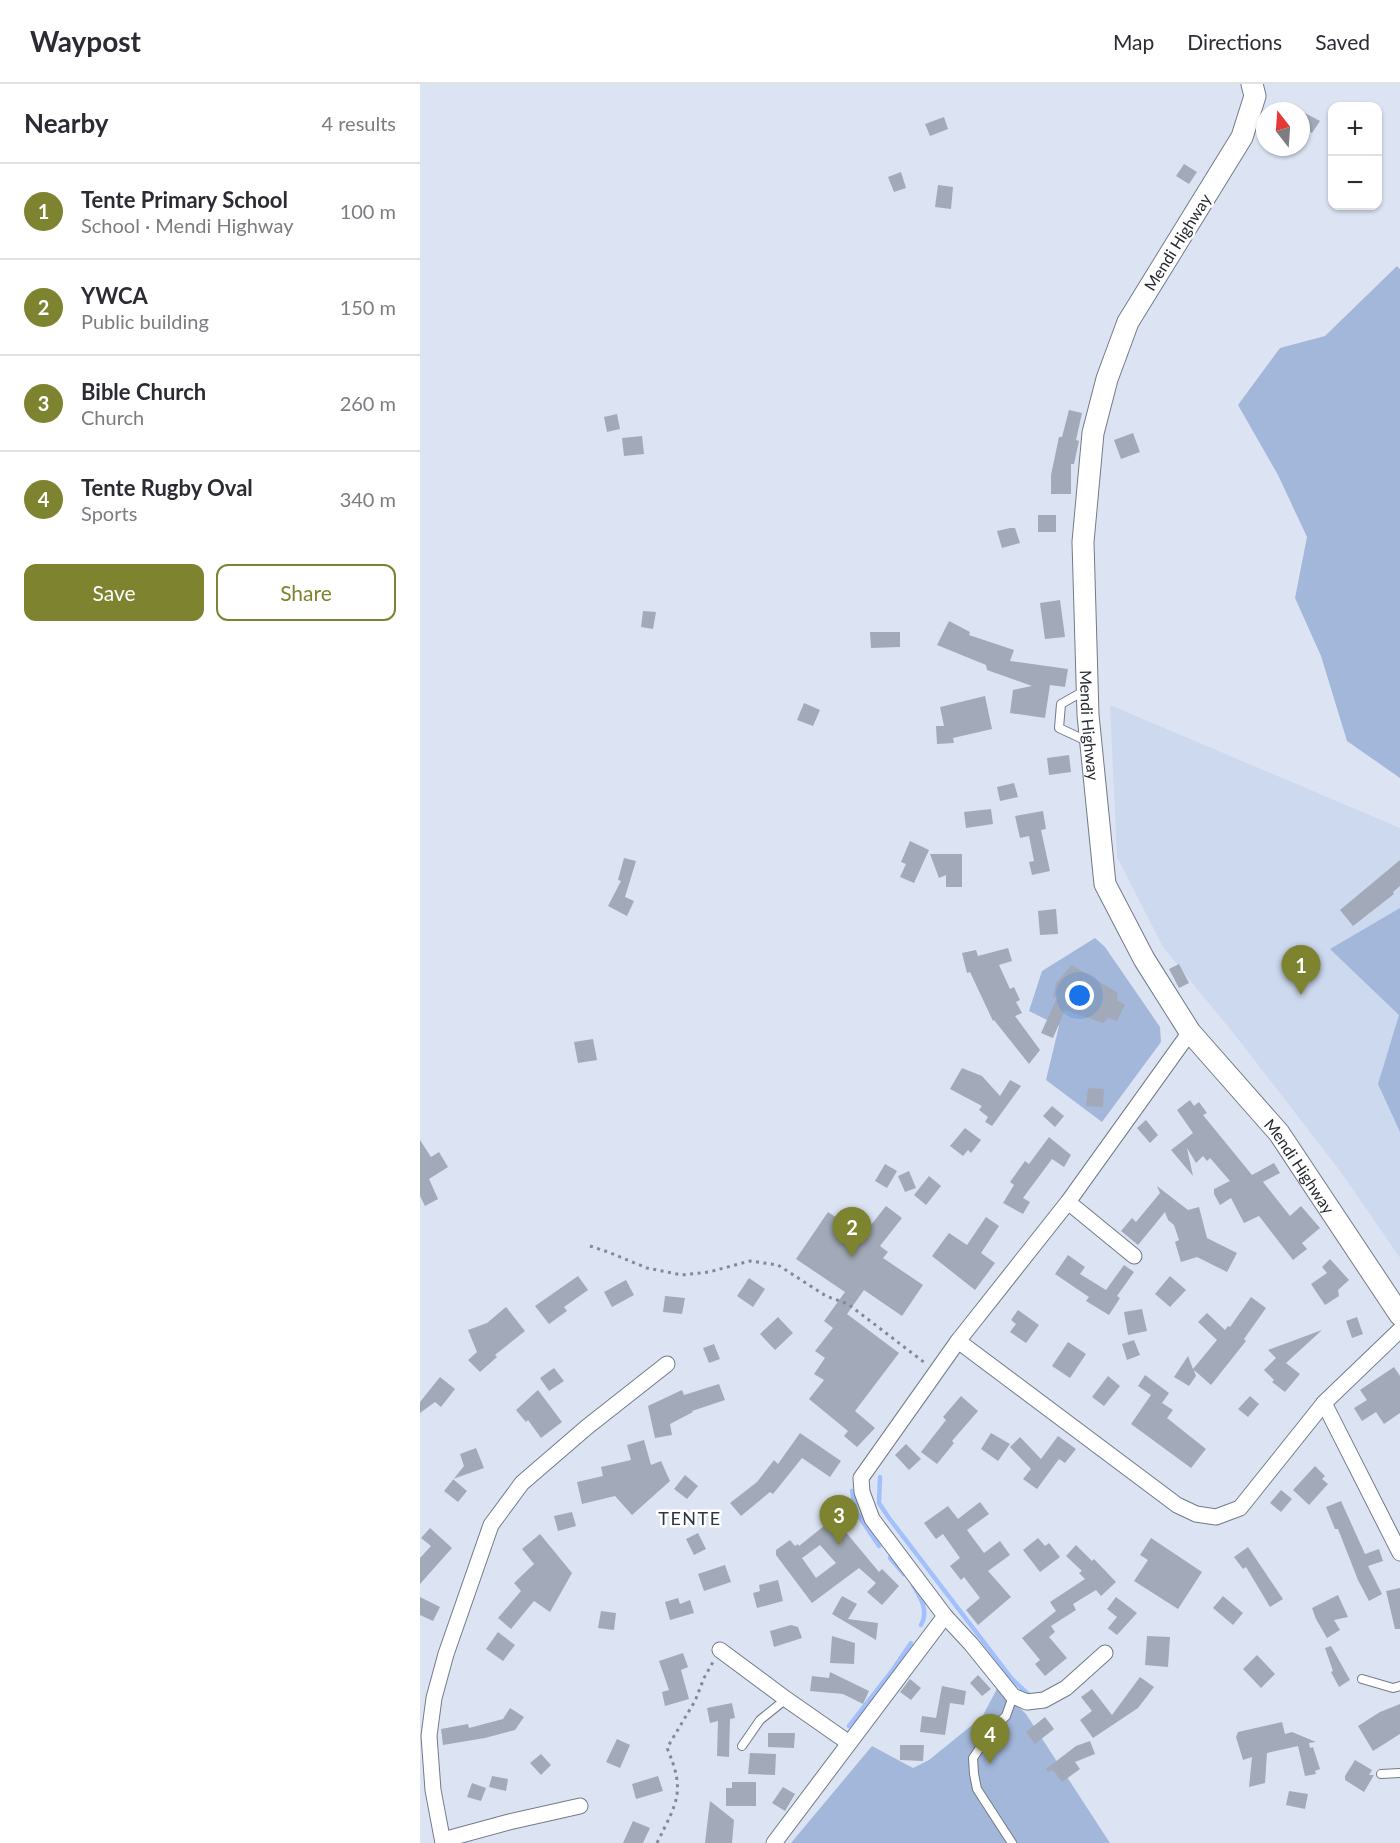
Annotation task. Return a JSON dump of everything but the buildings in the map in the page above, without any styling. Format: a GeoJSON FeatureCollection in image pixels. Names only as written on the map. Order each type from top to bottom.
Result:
{"type":"FeatureCollection","features":[{"type":"Feature","properties":{"kind":"main road","name":"Mendi Highway"},"geometry":{"type":"LineString","coordinates":[[1252,84],[1255,96],[1242,137],[1128,322],[1107,379],[1093,433],[1083,542],[1087,689],[1106,884],[1144,959],[1190,1032],[1279,1133],[1400,1315]]}},
{"type":"Feature","properties":{"kind":"street"},"geometry":{"type":"LineString","coordinates":[[1105,1653],[1066,1688],[1044,1700],[1027,1702],[1013,1696],[945,1616],[872,1519],[862,1492],[861,1478],[958,1341],[1068,1202],[1190,1032]]}},
{"type":"Feature","properties":{"kind":"street"},"geometry":{"type":"LineString","coordinates":[[1068,1202],[1134,1256]]}},
{"type":"Feature","properties":{"kind":"street"},"geometry":{"type":"LineString","coordinates":[[958,1341],[1177,1505],[1196,1514],[1216,1517],[1240,1508],[1324,1403],[1400,1330]]}},
{"type":"Feature","properties":{"kind":"street"},"geometry":{"type":"LineString","coordinates":[[580,1806],[509,1822],[443,1842],[433,1790],[429,1736],[434,1698],[446,1654],[491,1525],[522,1483],[587,1427],[668,1364]]}},
{"type":"Feature","properties":{"kind":"street"},"geometry":{"type":"LineString","coordinates":[[1324,1403],[1400,1553]]}},
{"type":"Feature","properties":{"kind":"street"},"geometry":{"type":"LineString","coordinates":[[774,1843],[945,1616]]}},
{"type":"Feature","properties":{"kind":"street"},"geometry":{"type":"LineString","coordinates":[[720,1650],[849,1743]]}},
{"type":"Feature","properties":{"kind":"lane"},"geometry":{"type":"LineString","coordinates":[[1087,689],[1061,704],[1059,728],[1091,743]]}},
{"type":"Feature","properties":{"kind":"lane"},"geometry":{"type":"LineString","coordinates":[[1362,1679],[1393,1688],[1400,1686]]}},
{"type":"Feature","properties":{"kind":"lane"},"geometry":{"type":"LineString","coordinates":[[1012,1843],[978,1789],[973,1758],[994,1727],[1006,1716],[1013,1696]]}},
{"type":"Feature","properties":{"kind":"lane"},"geometry":{"type":"LineString","coordinates":[[742,1746],[760,1720],[786,1699]]}},
{"type":"Feature","properties":{"kind":"lane"},"geometry":{"type":"LineString","coordinates":[[1381,1774],[1400,1773]]}},
{"type":"Feature","properties":{"kind":"path"},"geometry":{"type":"LineString","coordinates":[[590,1246],[648,1268],[682,1275],[709,1272],[750,1261],[778,1265],[826,1296],[848,1304],[936,1372]]}},
{"type":"Feature","properties":{"kind":"path"},"geometry":{"type":"LineString","coordinates":[[657,1843],[671,1816],[679,1792],[676,1770],[667,1748],[695,1701],[704,1678],[720,1650]]}},
{"type":"Feature","properties":{"kind":"shaded area"},"geometry":{"type":"Polygon","coordinates":[[[1397,266],[1400,269],[1400,778],[1347,741],[1321,656],[1295,598],[1307,537],[1278,475],[1238,405],[1280,348],[1325,336],[1397,266]]]}},
{"type":"Feature","properties":{"kind":"shaded area"},"geometry":{"type":"Polygon","coordinates":[[[1110,705],[1400,828],[1400,1258],[1343,1175],[1242,1044],[1163,947],[1117,857],[1110,705]]]}},
{"type":"Feature","properties":{"kind":"shaded area"},"geometry":{"type":"Polygon","coordinates":[[[1400,908],[1400,1132],[1378,1084],[1399,1015],[1330,949],[1400,908]]]}},
{"type":"Feature","properties":{"kind":"shaded area"},"geometry":{"type":"Polygon","coordinates":[[[1095,938],[1105,947],[1160,1027],[1161,1042],[1102,1122],[1046,1080],[1059,1026],[1029,1011],[1042,971],[1095,938]]]}},
{"type":"Feature","properties":{"kind":"shaded area"},"geometry":{"type":"Polygon","coordinates":[[[998,1687],[1026,1714],[1110,1843],[791,1843],[872,1746],[913,1768],[929,1760],[982,1717],[998,1687]]]}},
{"type":"Feature","properties":{"kind":"waterway"},"geometry":{"type":"LineString","coordinates":[[880,1477],[879,1503],[889,1518],[1012,1679],[1029,1695]]}},
{"type":"Feature","properties":{"kind":"waterway"},"geometry":{"type":"LineString","coordinates":[[852,1491],[857,1513],[879,1546]]}},
{"type":"Feature","properties":{"kind":"waterway"},"geometry":{"type":"LineString","coordinates":[[890,1558],[904,1574]]}},
{"type":"Feature","properties":{"kind":"waterway"},"geometry":{"type":"LineString","coordinates":[[913,1585],[924,1610],[921,1625]]}},
{"type":"Feature","properties":{"kind":"waterway"},"geometry":{"type":"LineString","coordinates":[[849,1726],[911,1643]]}},
{"type":"Feature","properties":{"kind":"place","name":"Tente Primary School"},"geometry":{"type":"Point","coordinates":[1301,995]}},
{"type":"Feature","properties":{"kind":"place","name":"YWCA"},"geometry":{"type":"Point","coordinates":[852,1257]}},
{"type":"Feature","properties":{"kind":"place","name":"Bible Church"},"geometry":{"type":"Point","coordinates":[839,1545]}},
{"type":"Feature","properties":{"kind":"place","name":"Tente Rugby Oval"},"geometry":{"type":"Point","coordinates":[990,1764]}},
{"type":"Feature","properties":{"kind":"district","name":"TENTE"},"geometry":{"type":"Point","coordinates":[690,1518]}}]}
